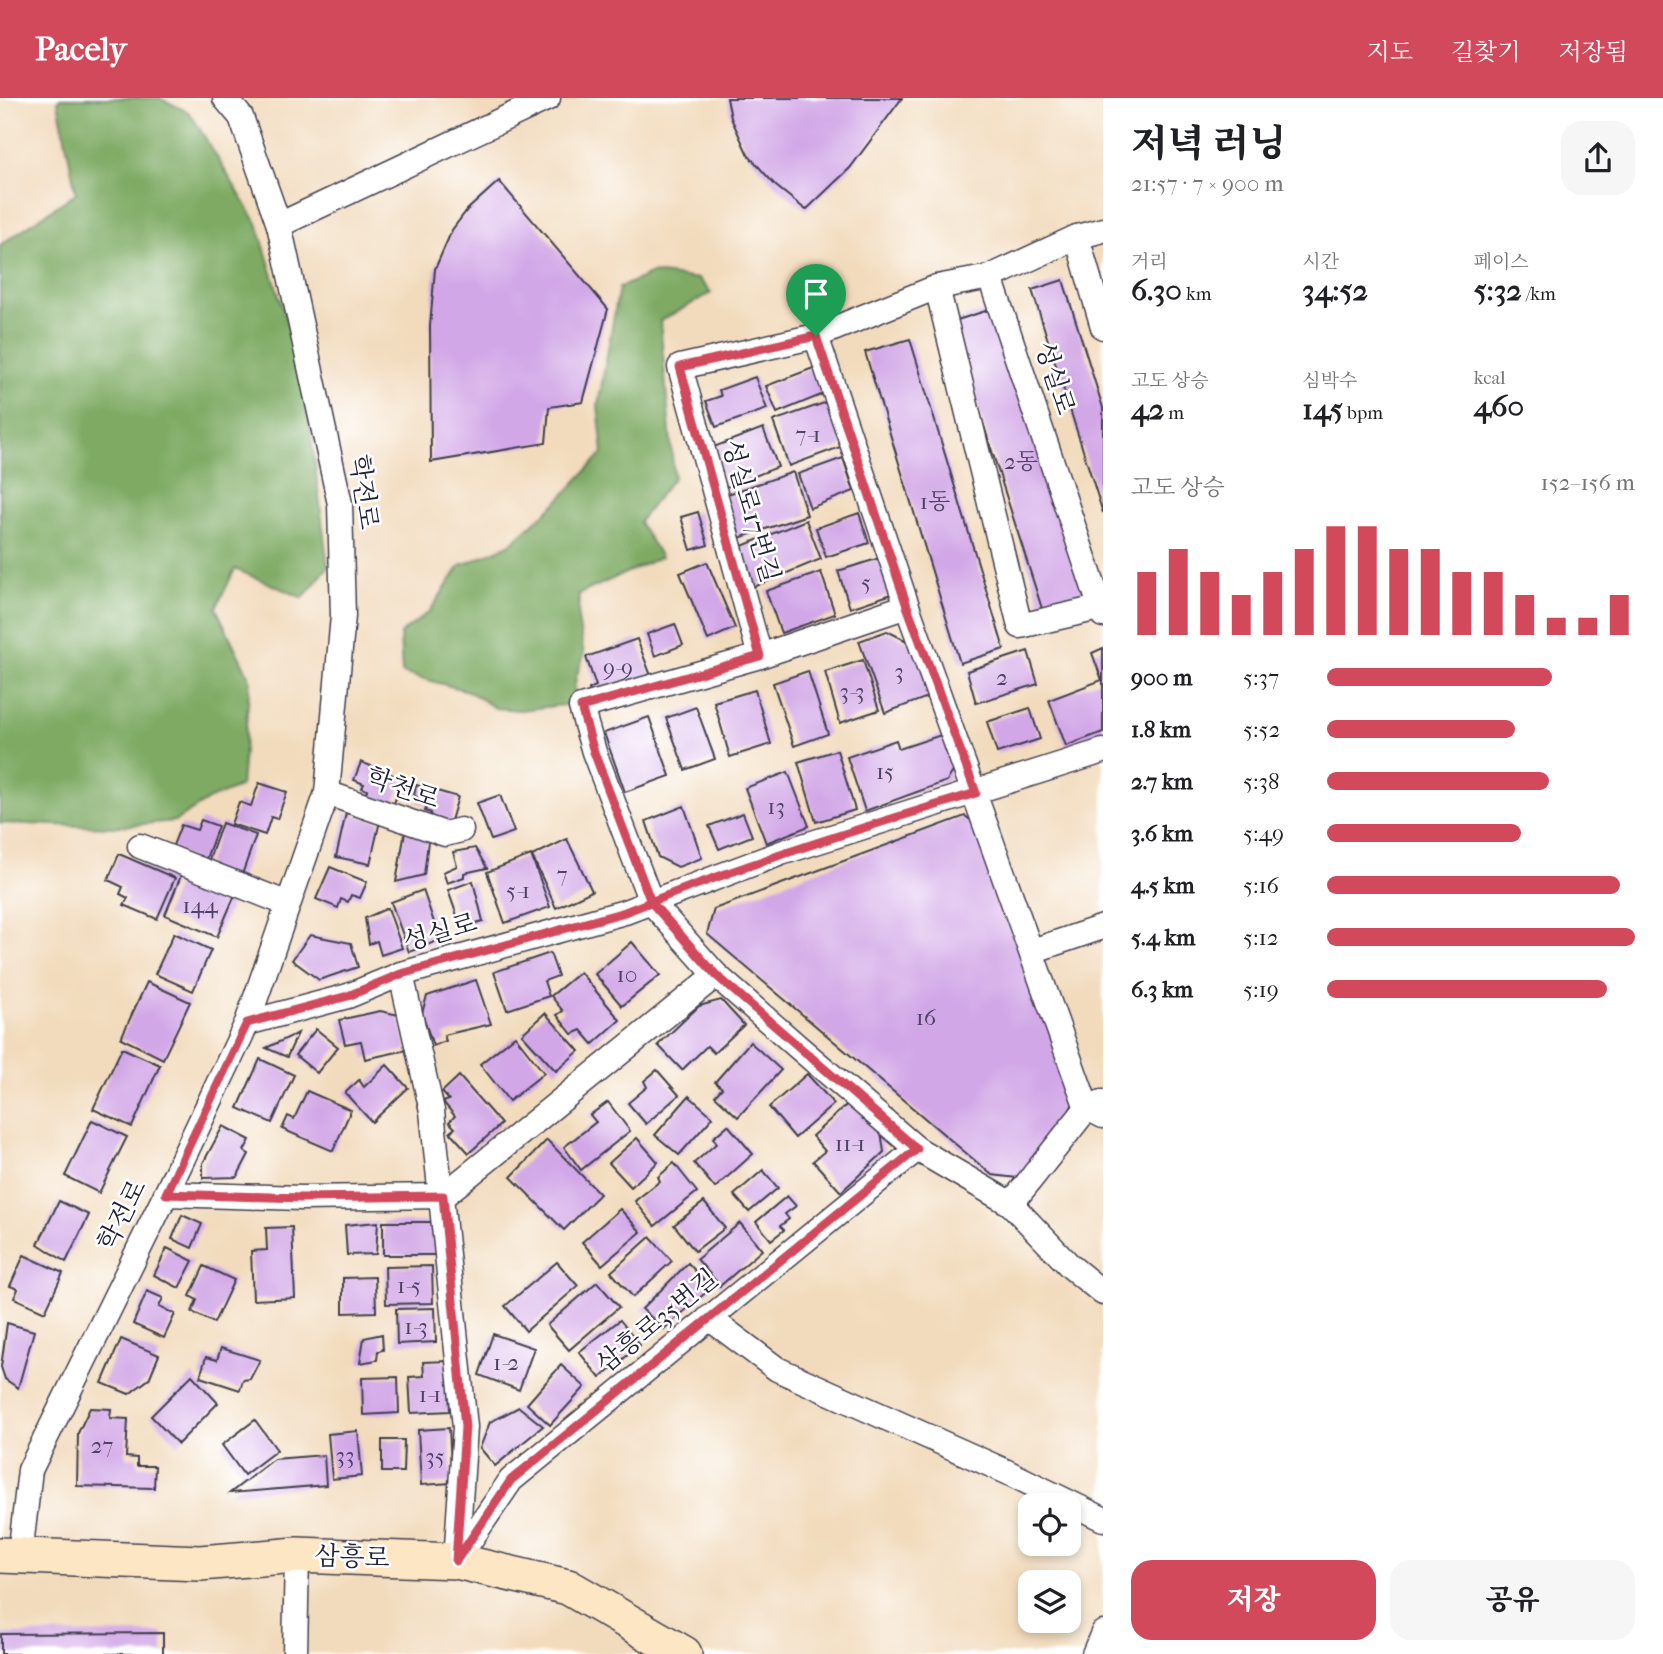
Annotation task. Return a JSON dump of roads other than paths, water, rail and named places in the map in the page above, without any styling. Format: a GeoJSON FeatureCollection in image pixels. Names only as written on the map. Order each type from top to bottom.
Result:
{"type":"FeatureCollection","features":[{"type":"Feature","properties":{"kind":"street","name":"학전로"},"geometry":{"type":"LineString","coordinates":[[10,1555],[30,1470],[247,1023],[327,793],[343,616],[340,504],[279,225],[241,117],[225,98]]}},
{"type":"Feature","properties":{"kind":"street"},"geometry":{"type":"LineString","coordinates":[[279,225],[548,98]]}},
{"type":"Feature","properties":{"kind":"street"},"geometry":{"type":"LineString","coordinates":[[990,277],[1077,237],[1103,230]]}},
{"type":"Feature","properties":{"kind":"street"},"geometry":{"type":"LineString","coordinates":[[1077,237],[1103,327]]}},
{"type":"Feature","properties":{"kind":"street","name":"성실로17번길"},"geometry":{"type":"LineString","coordinates":[[760,656],[680,367],[816,336],[937,287],[990,277]]}},
{"type":"Feature","properties":{"kind":"street","name":"성실로"},"geometry":{"type":"LineString","coordinates":[[990,277],[1102,610]]}},
{"type":"Feature","properties":{"kind":"street"},"geometry":{"type":"LineString","coordinates":[[937,287],[1020,626],[1102,610]]}},
{"type":"Feature","properties":{"kind":"street"},"geometry":{"type":"LineString","coordinates":[[816,336],[907,606],[1032,951],[1098,1109],[1011,1204]]}},
{"type":"Feature","properties":{"kind":"street"},"geometry":{"type":"LineString","coordinates":[[907,606],[760,656],[581,707],[594,752],[651,902],[716,975],[917,1149],[1011,1204],[1070,1266],[1103,1293]]}},
{"type":"Feature","properties":{"kind":"street","name":"성실로"},"geometry":{"type":"LineString","coordinates":[[247,1023],[348,996],[401,974],[625,912],[780,853],[1103,751]]}},
{"type":"Feature","properties":{"kind":"street","name":"학천로"},"geometry":{"type":"LineString","coordinates":[[327,793],[445,834],[461,830]]}},
{"type":"Feature","properties":{"kind":"street"},"geometry":{"type":"LineString","coordinates":[[141,846],[288,904]]}},
{"type":"Feature","properties":{"kind":"street"},"geometry":{"type":"LineString","coordinates":[[1032,951],[1103,927]]}},
{"type":"Feature","properties":{"kind":"street"},"geometry":{"type":"LineString","coordinates":[[401,974],[432,1111],[443,1196],[465,1427],[456,1561]]}},
{"type":"Feature","properties":{"kind":"street"},"geometry":{"type":"LineString","coordinates":[[166,1194],[302,1198],[443,1196],[716,975]]}},
{"type":"Feature","properties":{"kind":"street","name":"삼흥로35번길"},"geometry":{"type":"LineString","coordinates":[[456,1561],[511,1480],[917,1149]]}},
{"type":"Feature","properties":{"kind":"street"},"geometry":{"type":"LineString","coordinates":[[709,1318],[777,1369],[1007,1472],[1103,1520]]}},
{"type":"Feature","properties":{"kind":"street","name":"삼흥로"},"geometry":{"type":"LineString","coordinates":[[10,1555],[200,1563],[297,1555],[456,1561],[568,1587],[684,1654]]}},
{"type":"Feature","properties":{"kind":"street"},"geometry":{"type":"LineString","coordinates":[[295,1654],[297,1555]]}},
{"type":"Feature","properties":{"kind":"street"},"geometry":{"type":"LineString","coordinates":[[1094,1654],[1103,1633]]}}]}
